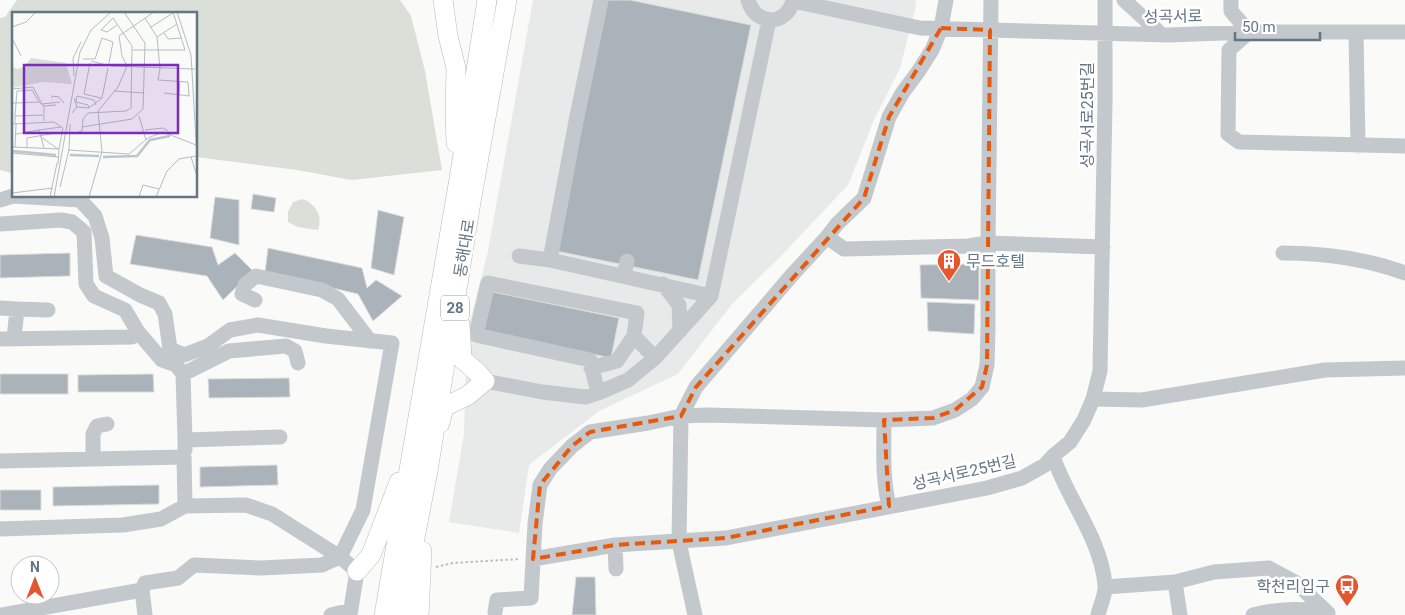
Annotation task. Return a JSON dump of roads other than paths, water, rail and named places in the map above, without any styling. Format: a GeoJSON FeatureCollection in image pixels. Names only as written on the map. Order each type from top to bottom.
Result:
{"type":"FeatureCollection","features":[{"type":"Feature","properties":{"kind":"main road"},"geometry":{"type":"LineString","coordinates":[[444,0],[448,36],[456,68],[455,113],[459,178]]}},
{"type":"Feature","properties":{"kind":"main road"},"geometry":{"type":"LineString","coordinates":[[384,615],[459,178],[487,0]]}},
{"type":"Feature","properties":{"kind":"main road","name":"동해대로"},"geometry":{"type":"LineString","coordinates":[[400,615],[428,471],[471,202],[507,0]]}},
{"type":"Feature","properties":{"kind":"main road"},"geometry":{"type":"LineString","coordinates":[[419,615],[428,471],[444,407],[467,396],[485,381],[462,359],[460,279]]}},
{"type":"Feature","properties":{"kind":"main road"},"geometry":{"type":"LineString","coordinates":[[357,571],[371,555],[414,444]]}},
{"type":"Feature","properties":{"kind":"street"},"geometry":{"type":"LineString","coordinates":[[550,260],[601,0]]}},
{"type":"Feature","properties":{"kind":"street"},"geometry":{"type":"LineString","coordinates":[[748,0],[750,8],[755,14],[769,20],[776,20],[787,13],[793,0]]}},
{"type":"Feature","properties":{"kind":"street","name":"성곡서로"},"geometry":{"type":"LineString","coordinates":[[793,0],[920,28],[1162,35],[1248,32],[1405,32]]}},
{"type":"Feature","properties":{"kind":"street"},"geometry":{"type":"LineString","coordinates":[[694,615],[679,542],[681,416],[696,387],[837,224],[864,198],[889,117],[903,92],[932,50],[941,28],[946,0]]}},
{"type":"Feature","properties":{"kind":"street"},"geometry":{"type":"LineString","coordinates":[[495,612],[497,600],[531,598],[535,524],[540,485],[550,469],[572,446],[590,432],[681,416],[707,415],[884,420],[933,418],[955,410],[972,399],[982,387],[987,366],[988,328],[990,0]]}},
{"type":"Feature","properties":{"kind":"street","name":"성곡서로25번길"},"geometry":{"type":"LineString","coordinates":[[533,559],[615,546],[726,538],[987,488],[1022,478],[1044,466],[1070,442],[1084,420],[1100,372],[1105,0]]}},
{"type":"Feature","properties":{"kind":"street"},"geometry":{"type":"LineString","coordinates":[[1124,0],[1162,35]]}},
{"type":"Feature","properties":{"kind":"street"},"geometry":{"type":"LineString","coordinates":[[1229,50],[1209,33],[1231,5],[1248,32],[1229,50],[1228,134],[1239,142],[1405,146]]}},
{"type":"Feature","properties":{"kind":"street"},"geometry":{"type":"LineString","coordinates":[[485,381],[542,392],[586,397],[598,393],[628,380],[655,358],[711,296],[769,20]]}},
{"type":"Feature","properties":{"kind":"street"},"geometry":{"type":"LineString","coordinates":[[1356,32],[1358,146]]}},
{"type":"Feature","properties":{"kind":"street"},"geometry":{"type":"LineString","coordinates":[[0,200],[12,196]]}},
{"type":"Feature","properties":{"kind":"street"},"geometry":{"type":"LineString","coordinates":[[46,198],[80,200],[95,216],[102,238],[106,276],[132,291],[159,303],[165,314],[170,349],[184,355],[208,346],[230,330],[258,325],[326,336],[392,343],[364,510],[340,557],[322,565],[261,568],[194,565],[178,578],[145,583],[142,590],[145,615]]}},
{"type":"Feature","properties":{"kind":"street"},"geometry":{"type":"LineString","coordinates":[[0,224],[62,220],[72,222],[84,232],[86,284],[94,296],[125,310],[138,332],[162,360],[176,365],[183,374],[186,440],[184,457],[185,506]]}},
{"type":"Feature","properties":{"kind":"street"},"geometry":{"type":"LineString","coordinates":[[827,237],[844,249],[968,246],[988,243],[1103,247]]}},
{"type":"Feature","properties":{"kind":"street"},"geometry":{"type":"LineString","coordinates":[[1283,253],[1310,253],[1373,264],[1405,273]]}},
{"type":"Feature","properties":{"kind":"street"},"geometry":{"type":"LineString","coordinates":[[519,256],[626,268],[663,284],[711,296]]}},
{"type":"Feature","properties":{"kind":"street"},"geometry":{"type":"LineString","coordinates":[[255,300],[242,294],[245,286],[256,276],[322,290],[338,299],[370,341]]}},
{"type":"Feature","properties":{"kind":"street"},"geometry":{"type":"LineString","coordinates":[[591,368],[617,361],[634,336],[637,313],[488,283],[476,335],[590,360],[591,368],[598,393]]}},
{"type":"Feature","properties":{"kind":"street"},"geometry":{"type":"LineString","coordinates":[[663,284],[679,305],[680,331]]}},
{"type":"Feature","properties":{"kind":"street"},"geometry":{"type":"LineString","coordinates":[[0,308],[48,310]]}},
{"type":"Feature","properties":{"kind":"street"},"geometry":{"type":"LineString","coordinates":[[17,309],[7,339],[132,337],[138,332]]}},
{"type":"Feature","properties":{"kind":"street"},"geometry":{"type":"LineString","coordinates":[[634,336],[655,358]]}},
{"type":"Feature","properties":{"kind":"street"},"geometry":{"type":"LineString","coordinates":[[183,374],[229,351],[286,346],[295,351],[298,363]]}},
{"type":"Feature","properties":{"kind":"street"},"geometry":{"type":"LineString","coordinates":[[1092,399],[1142,400],[1325,370],[1405,368]]}},
{"type":"Feature","properties":{"kind":"street"},"geometry":{"type":"LineString","coordinates":[[884,420],[884,467],[889,506]]}},
{"type":"Feature","properties":{"kind":"street"},"geometry":{"type":"LineString","coordinates":[[93,459],[93,434],[97,426],[107,424]]}},
{"type":"Feature","properties":{"kind":"street"},"geometry":{"type":"LineString","coordinates":[[186,440],[280,437]]}},
{"type":"Feature","properties":{"kind":"street"},"geometry":{"type":"LineString","coordinates":[[1053,456],[1060,476],[1079,510],[1099,558],[1105,586],[1098,615]]}},
{"type":"Feature","properties":{"kind":"street"},"geometry":{"type":"LineString","coordinates":[[0,461],[184,457]]}},
{"type":"Feature","properties":{"kind":"street"},"geometry":{"type":"LineString","coordinates":[[0,529],[124,525],[161,519],[185,506],[246,505],[272,514],[340,557],[357,571],[350,613],[331,615]]}},
{"type":"Feature","properties":{"kind":"street"},"geometry":{"type":"LineString","coordinates":[[615,546],[616,568]]}},
{"type":"Feature","properties":{"kind":"street"},"geometry":{"type":"LineString","coordinates":[[1105,586],[1175,582],[1214,572],[1269,568],[1294,582],[1332,614]]}},
{"type":"Feature","properties":{"kind":"street"},"geometry":{"type":"LineString","coordinates":[[1175,582],[1180,615]]}},
{"type":"Feature","properties":{"kind":"street"},"geometry":{"type":"LineString","coordinates":[[10,614],[142,590]]}},
{"type":"Feature","properties":{"kind":"street"},"geometry":{"type":"LineString","coordinates":[[1253,615],[1275,610],[1314,610],[1332,614]]}},
{"type":"Feature","properties":{"kind":"place","name":"무드호텔"},"geometry":{"type":"Point","coordinates":[949,282]}},
{"type":"Feature","properties":{"kind":"place","name":"학천리입구"},"geometry":{"type":"Point","coordinates":[1347,607]}}]}
